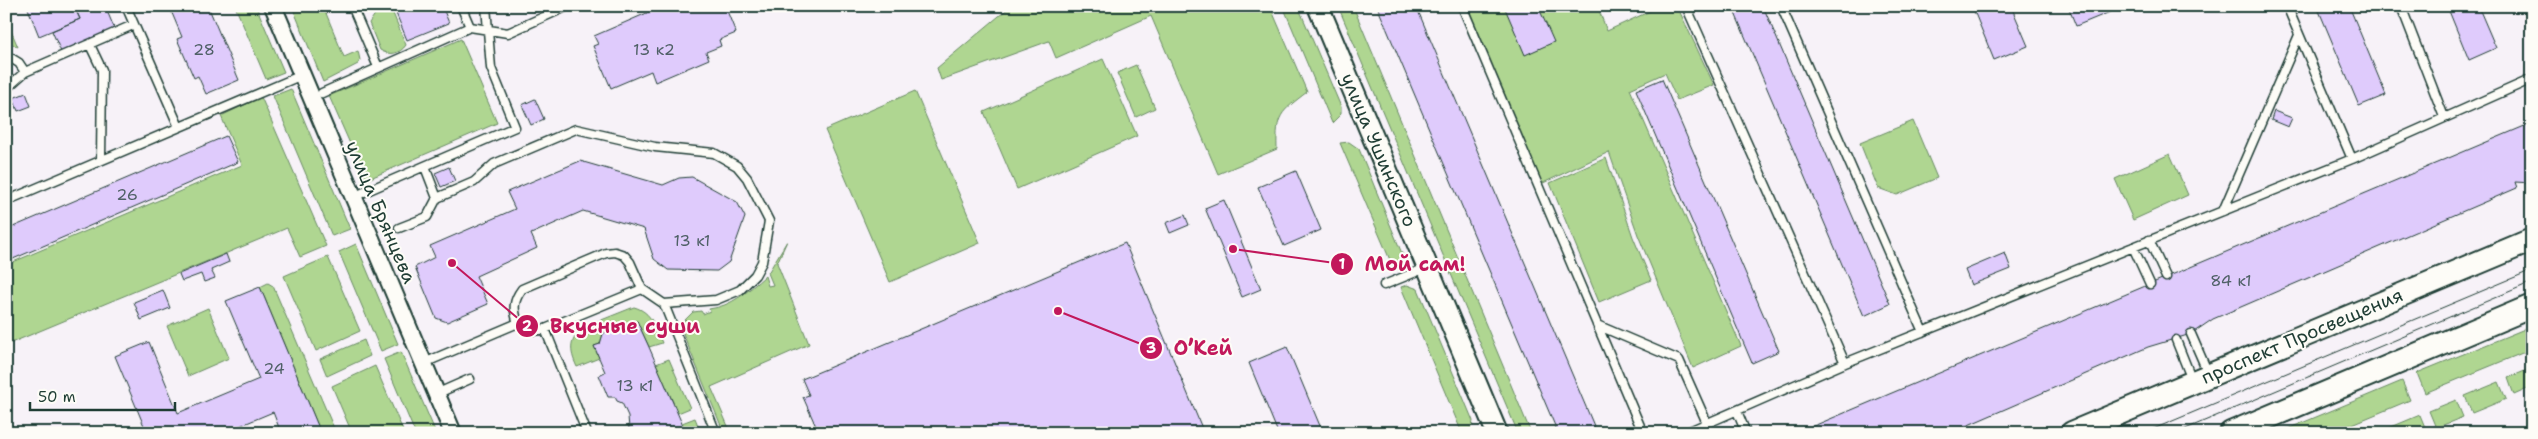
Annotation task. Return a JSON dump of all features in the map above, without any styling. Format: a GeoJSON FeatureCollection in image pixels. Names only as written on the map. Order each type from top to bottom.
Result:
{"type":"FeatureCollection","features":[{"type":"Feature","properties":{"kind":"main road","name":"проспект Просвещения"},"geometry":{"type":"LineString","coordinates":[[2072,433],[2532,240]]}},
{"type":"Feature","properties":{"kind":"main road"},"geometry":{"type":"LineString","coordinates":[[2231,433],[2532,306]]}},
{"type":"Feature","properties":{"kind":"street","name":"улица Брянцева"},"geometry":{"type":"LineString","coordinates":[[273,6],[453,433]]}},
{"type":"Feature","properties":{"kind":"street","name":"улица Ушинского"},"geometry":{"type":"LineString","coordinates":[[1318,6],[1497,433]]}},
{"type":"Feature","properties":{"kind":"lane"},"geometry":{"type":"LineString","coordinates":[[126,6],[180,127]]}},
{"type":"Feature","properties":{"kind":"lane"},"geometry":{"type":"LineString","coordinates":[[352,6],[378,68]]}},
{"type":"Feature","properties":{"kind":"lane"},"geometry":{"type":"LineString","coordinates":[[461,6],[470,27]]}},
{"type":"Feature","properties":{"kind":"lane"},"geometry":{"type":"LineString","coordinates":[[354,197],[516,127],[491,68],[486,6]]}},
{"type":"Feature","properties":{"kind":"lane"},"geometry":{"type":"LineString","coordinates":[[322,93],[470,27],[508,33],[568,6]]}},
{"type":"Feature","properties":{"kind":"lane"},"geometry":{"type":"LineString","coordinates":[[1462,6],[1643,433]]}},
{"type":"Feature","properties":{"kind":"lane"},"geometry":{"type":"LineString","coordinates":[[1686,6],[1845,363]]}},
{"type":"Feature","properties":{"kind":"lane"},"geometry":{"type":"LineString","coordinates":[[1780,6],[1923,332]]}},
{"type":"Feature","properties":{"kind":"lane"},"geometry":{"type":"LineString","coordinates":[[2287,6],[2352,159]]}},
{"type":"Feature","properties":{"kind":"lane"},"geometry":{"type":"LineString","coordinates":[[2401,6],[2444,117]]}},
{"type":"Feature","properties":{"kind":"lane"},"geometry":{"type":"LineString","coordinates":[[6,89],[25,72],[133,25]]}},
{"type":"Feature","properties":{"kind":"lane"},"geometry":{"type":"LineString","coordinates":[[2223,210],[2300,35]]}},
{"type":"Feature","properties":{"kind":"lane"},"geometry":{"type":"LineString","coordinates":[[90,45],[102,70],[101,160]]}},
{"type":"Feature","properties":{"kind":"lane"},"geometry":{"type":"LineString","coordinates":[[6,55],[19,63],[25,72]]}},
{"type":"Feature","properties":{"kind":"lane"},"geometry":{"type":"LineString","coordinates":[[6,201],[302,75]]}},
{"type":"Feature","properties":{"kind":"lane"},"geometry":{"type":"LineString","coordinates":[[1685,433],[1845,363],[2352,159],[2532,79]]}},
{"type":"Feature","properties":{"kind":"lane"},"geometry":{"type":"LineString","coordinates":[[399,228],[426,217],[437,198],[474,182],[494,164],[576,129],[655,147],[714,153],[737,166],[747,178],[769,221],[762,262],[755,275],[740,290],[716,300],[664,304]]}},
{"type":"Feature","properties":{"kind":"lane"},"geometry":{"type":"LineString","coordinates":[[425,167],[437,198]]}},
{"type":"Feature","properties":{"kind":"lane"},"geometry":{"type":"LineString","coordinates":[[2149,240],[2166,277]]}},
{"type":"Feature","properties":{"kind":"lane"},"geometry":{"type":"LineString","coordinates":[[2133,247],[2150,284]]}},
{"type":"Feature","properties":{"kind":"lane"},"geometry":{"type":"LineString","coordinates":[[642,289],[538,332],[528,330],[518,322],[513,310],[515,299],[522,289],[606,253],[615,252],[624,255],[630,262],[642,289],[664,304],[716,433]]}},
{"type":"Feature","properties":{"kind":"lane"},"geometry":{"type":"LineString","coordinates":[[1384,285],[1428,267]]}},
{"type":"Feature","properties":{"kind":"lane"},"geometry":{"type":"LineString","coordinates":[[424,363],[518,322]]}},
{"type":"Feature","properties":{"kind":"lane"},"geometry":{"type":"LineString","coordinates":[[1597,326],[1679,360],[1707,423]]}},
{"type":"Feature","properties":{"kind":"lane"},"geometry":{"type":"LineString","coordinates":[[545,329],[587,433]]}},
{"type":"Feature","properties":{"kind":"lane"},"geometry":{"type":"LineString","coordinates":[[2191,334],[2201,378]]}},
{"type":"Feature","properties":{"kind":"lane"},"geometry":{"type":"LineString","coordinates":[[2176,340],[2201,378]]}},
{"type":"Feature","properties":{"kind":"lane"},"geometry":{"type":"LineString","coordinates":[[436,394],[470,379]]}},
{"type":"Feature","properties":{"kind":"lane"},"geometry":{"type":"LineString","coordinates":[[1737,411],[1746,433]]}},
{"type":"Feature","properties":{"kind":"green space"},"geometry":{"type":"Polygon","coordinates":[[[235,6],[256,6],[284,72],[266,79],[235,6]]]}},
{"type":"Feature","properties":{"kind":"green space"},"geometry":{"type":"Polygon","coordinates":[[[292,6],[323,6],[344,57],[358,51],[360,60],[358,64],[323,82],[292,6]]]}},
{"type":"Feature","properties":{"kind":"green space"},"geometry":{"type":"Polygon","coordinates":[[[390,6],[406,45],[398,52],[391,53],[380,50],[369,23],[376,13],[390,6]]]}},
{"type":"Feature","properties":{"kind":"green space"},"geometry":{"type":"Polygon","coordinates":[[[1011,6],[1270,6],[1307,92],[1285,110],[1282,115],[1277,128],[1277,149],[1218,174],[1151,16],[1056,58],[1049,41],[941,80],[937,68],[1011,6]]]}},
{"type":"Feature","properties":{"kind":"green space"},"geometry":{"type":"Polygon","coordinates":[[[1283,6],[1298,6],[1341,107],[1341,114],[1332,123],[1283,6]]]}},
{"type":"Feature","properties":{"kind":"green space"},"geometry":{"type":"Polygon","coordinates":[[[1338,6],[1353,6],[1531,433],[1518,433],[1338,6]]]}},
{"type":"Feature","properties":{"kind":"green space"},"geometry":{"type":"Polygon","coordinates":[[[1465,6],[1600,6],[1598,8],[1607,31],[1661,6],[1677,6],[1714,85],[1677,100],[1665,73],[1630,89],[1741,346],[1693,368],[1638,235],[1609,152],[1541,184],[1465,6]]]}},
{"type":"Feature","properties":{"kind":"green space"},"geometry":{"type":"Polygon","coordinates":[[[6,19],[18,47],[6,41],[6,19]]]}},
{"type":"Feature","properties":{"kind":"green space"},"geometry":{"type":"Polygon","coordinates":[[[461,39],[497,123],[366,180],[329,96],[461,39]]]}},
{"type":"Feature","properties":{"kind":"green space"},"geometry":{"type":"Polygon","coordinates":[[[1103,59],[1137,136],[1017,189],[984,112],[1103,59]]]}},
{"type":"Feature","properties":{"kind":"green space"},"geometry":{"type":"Polygon","coordinates":[[[1136,65],[1155,108],[1136,117],[1117,73],[1136,65]]]}},
{"type":"Feature","properties":{"kind":"green space"},"geometry":{"type":"Polygon","coordinates":[[[291,89],[350,229],[332,236],[273,96],[291,89]]]}},
{"type":"Feature","properties":{"kind":"green space"},"geometry":{"type":"Polygon","coordinates":[[[915,91],[980,243],[890,282],[825,130],[915,91]]]}},
{"type":"Feature","properties":{"kind":"green space"},"geometry":{"type":"Polygon","coordinates":[[[261,97],[326,246],[300,257],[287,228],[6,345],[6,265],[242,165],[221,116],[261,97]]]}},
{"type":"Feature","properties":{"kind":"green space"},"geometry":{"type":"Polygon","coordinates":[[[1913,121],[1937,178],[1897,195],[1878,188],[1860,143],[1913,121]]]}},
{"type":"Feature","properties":{"kind":"green space"},"geometry":{"type":"Polygon","coordinates":[[[1349,142],[1359,149],[1403,256],[1399,265],[1393,267],[1340,143],[1349,142]]]}},
{"type":"Feature","properties":{"kind":"green space"},"geometry":{"type":"Polygon","coordinates":[[[2170,154],[2188,195],[2133,220],[2115,179],[2170,154]]]}},
{"type":"Feature","properties":{"kind":"green space"},"geometry":{"type":"Polygon","coordinates":[[[1606,158],[1633,237],[1651,280],[1599,302],[1550,183],[1606,158]]]}},
{"type":"Feature","properties":{"kind":"green space"},"geometry":{"type":"Polygon","coordinates":[[[787,241],[777,263],[809,344],[711,387],[731,433],[724,433],[682,331],[682,323],[693,312],[701,311],[703,314],[710,311],[709,309],[725,305],[745,293],[765,276],[768,286],[773,285],[768,273],[787,241]]]}},
{"type":"Feature","properties":{"kind":"green space"},"geometry":{"type":"Polygon","coordinates":[[[356,244],[398,344],[381,351],[339,252],[356,244]]]}},
{"type":"Feature","properties":{"kind":"green space"},"geometry":{"type":"Polygon","coordinates":[[[328,257],[360,331],[316,351],[284,276],[328,257]]]}},
{"type":"Feature","properties":{"kind":"green space"},"geometry":{"type":"Polygon","coordinates":[[[268,283],[273,286],[336,433],[321,433],[260,287],[268,283]]]}},
{"type":"Feature","properties":{"kind":"green space"},"geometry":{"type":"Polygon","coordinates":[[[1407,285],[1418,289],[1473,421],[1472,426],[1465,433],[1462,433],[1401,287],[1407,285]]]}},
{"type":"Feature","properties":{"kind":"green space"},"geometry":{"type":"Polygon","coordinates":[[[634,307],[649,316],[662,343],[649,347],[637,321],[603,334],[600,344],[594,346],[599,358],[577,367],[572,350],[575,336],[584,327],[634,307]]]}},
{"type":"Feature","properties":{"kind":"green space"},"geometry":{"type":"Polygon","coordinates":[[[208,308],[229,358],[188,376],[167,326],[208,308]]]}},
{"type":"Feature","properties":{"kind":"green space"},"geometry":{"type":"Polygon","coordinates":[[[2532,326],[2532,349],[2425,393],[2417,373],[2532,326]]]}},
{"type":"Feature","properties":{"kind":"green space"},"geometry":{"type":"Polygon","coordinates":[[[364,340],[370,356],[327,376],[320,359],[364,340]]]}},
{"type":"Feature","properties":{"kind":"green space"},"geometry":{"type":"Polygon","coordinates":[[[401,352],[436,433],[415,433],[384,359],[401,352]]]}},
{"type":"Feature","properties":{"kind":"green space"},"geometry":{"type":"Polygon","coordinates":[[[669,359],[690,408],[678,413],[656,364],[669,359]]]}},
{"type":"Feature","properties":{"kind":"green space"},"geometry":{"type":"Polygon","coordinates":[[[375,366],[404,433],[352,433],[332,386],[375,366]]]}},
{"type":"Feature","properties":{"kind":"green space"},"geometry":{"type":"Polygon","coordinates":[[[2532,368],[2532,387],[2514,395],[2508,378],[2532,368]]]}},
{"type":"Feature","properties":{"kind":"green space"},"geometry":{"type":"Polygon","coordinates":[[[2402,381],[2410,400],[2331,433],[2278,433],[2402,381]]]}},
{"type":"Feature","properties":{"kind":"green space"},"geometry":{"type":"Polygon","coordinates":[[[2499,382],[2506,399],[2472,413],[2465,396],[2499,382]]]}},
{"type":"Feature","properties":{"kind":"green space"},"geometry":{"type":"Polygon","coordinates":[[[2456,400],[2463,417],[2436,428],[2429,411],[2456,400]]]}},
{"type":"Feature","properties":{"kind":"green space"},"geometry":{"type":"Polygon","coordinates":[[[2420,415],[2427,432],[2377,433],[2420,415]]]}},
{"type":"Feature","properties":{"kind":"green space"},"geometry":{"type":"Polygon","coordinates":[[[695,418],[701,433],[686,433],[682,423],[695,418]]]}},
{"type":"Feature","properties":{"kind":"building"},"geometry":{"type":"Polygon","coordinates":[[[27,6],[74,6],[80,19],[39,36],[27,6]]]}},
{"type":"Feature","properties":{"kind":"building"},"geometry":{"type":"Polygon","coordinates":[[[74,6],[105,6],[115,30],[61,52],[52,31],[80,19],[74,6]]]}},
{"type":"Feature","properties":{"kind":"building"},"geometry":{"type":"Polygon","coordinates":[[[169,6],[208,6],[239,80],[206,94],[198,76],[194,78],[177,39],[182,37],[169,6]]]}},
{"type":"Feature","properties":{"kind":"building"},"geometry":{"type":"Polygon","coordinates":[[[393,6],[442,6],[449,23],[407,40],[393,6]]]}},
{"type":"Feature","properties":{"kind":"building"},"geometry":{"type":"Polygon","coordinates":[[[663,6],[725,6],[736,33],[719,40],[721,46],[706,52],[709,59],[655,82],[651,71],[611,88],[593,46],[598,44],[594,36],[663,6]]]}},
{"type":"Feature","properties":{"kind":"building"},"geometry":{"type":"Polygon","coordinates":[[[1377,6],[1416,6],[1597,433],[1558,433],[1377,6]]]}},
{"type":"Feature","properties":{"kind":"building"},"geometry":{"type":"Polygon","coordinates":[[[1504,6],[1538,6],[1554,42],[1525,55],[1504,6]]]}},
{"type":"Feature","properties":{"kind":"building"},"geometry":{"type":"Polygon","coordinates":[[[1732,6],[1763,6],[1890,304],[1864,316],[1732,6]]]}},
{"type":"Feature","properties":{"kind":"building"},"geometry":{"type":"Polygon","coordinates":[[[1972,6],[2011,6],[2028,46],[1994,60],[1972,6]]]}},
{"type":"Feature","properties":{"kind":"building"},"geometry":{"type":"Polygon","coordinates":[[[2068,6],[2108,6],[2110,12],[2076,26],[2068,6]]]}},
{"type":"Feature","properties":{"kind":"building"},"geometry":{"type":"Polygon","coordinates":[[[2317,6],[2349,6],[2386,95],[2359,106],[2317,6]]]}},
{"type":"Feature","properties":{"kind":"building"},"geometry":{"type":"Polygon","coordinates":[[[2447,6],[2478,6],[2496,48],[2469,60],[2447,6]]]}},
{"type":"Feature","properties":{"kind":"building"},"geometry":{"type":"Polygon","coordinates":[[[1662,79],[1779,351],[1752,363],[1636,90],[1662,79]]]}},
{"type":"Feature","properties":{"kind":"building"},"geometry":{"type":"Polygon","coordinates":[[[26,93],[31,106],[18,111],[13,98],[26,93]]]}},
{"type":"Feature","properties":{"kind":"building"},"geometry":{"type":"Polygon","coordinates":[[[535,99],[544,119],[531,125],[522,105],[535,99]]]}},
{"type":"Feature","properties":{"kind":"building"},"geometry":{"type":"Polygon","coordinates":[[[2274,111],[2292,118],[2288,127],[2271,120],[2274,111]]]}},
{"type":"Feature","properties":{"kind":"building"},"geometry":{"type":"Polygon","coordinates":[[[2527,125],[2532,136],[2532,183],[2515,182],[2517,188],[2213,319],[2191,334],[2148,347],[1950,433],[1797,433],[2527,125]]]}},
{"type":"Feature","properties":{"kind":"building"},"geometry":{"type":"Polygon","coordinates":[[[226,136],[238,162],[6,262],[6,230],[226,136]]]}},
{"type":"Feature","properties":{"kind":"building"},"geometry":{"type":"Polygon","coordinates":[[[580,161],[663,185],[679,178],[692,177],[737,202],[745,217],[729,262],[717,271],[668,270],[654,259],[644,229],[583,211],[531,234],[537,248],[476,276],[488,304],[447,322],[436,318],[415,267],[435,257],[430,246],[515,209],[507,192],[580,161]]]}},
{"type":"Feature","properties":{"kind":"building"},"geometry":{"type":"Polygon","coordinates":[[[449,167],[455,181],[441,187],[435,173],[449,167]]]}},
{"type":"Feature","properties":{"kind":"building"},"geometry":{"type":"Polygon","coordinates":[[[1296,171],[1321,230],[1284,246],[1258,187],[1296,171]]]}},
{"type":"Feature","properties":{"kind":"building"},"geometry":{"type":"Polygon","coordinates":[[[1224,200],[1261,289],[1242,297],[1205,208],[1224,200]]]}},
{"type":"Feature","properties":{"kind":"building"},"geometry":{"type":"Polygon","coordinates":[[[1185,215],[1189,225],[1170,233],[1166,223],[1185,215]]]}},
{"type":"Feature","properties":{"kind":"building"},"geometry":{"type":"Polygon","coordinates":[[[1125,243],[1204,433],[825,433],[823,429],[818,431],[803,397],[809,395],[802,379],[1125,243]]]}},
{"type":"Feature","properties":{"kind":"building"},"geometry":{"type":"Polygon","coordinates":[[[2005,253],[2011,269],[1971,285],[1965,270],[2005,253]]]}},
{"type":"Feature","properties":{"kind":"building"},"geometry":{"type":"Polygon","coordinates":[[[226,254],[229,262],[211,270],[215,278],[204,282],[201,274],[182,281],[179,274],[226,254]]]}},
{"type":"Feature","properties":{"kind":"building"},"geometry":{"type":"Polygon","coordinates":[[[260,287],[321,433],[281,433],[273,412],[223,433],[147,433],[115,356],[149,342],[178,413],[259,379],[226,301],[260,287]]]}},
{"type":"Feature","properties":{"kind":"building"},"geometry":{"type":"Polygon","coordinates":[[[163,290],[170,308],[141,320],[134,302],[163,290]]]}},
{"type":"Feature","properties":{"kind":"building"},"geometry":{"type":"Polygon","coordinates":[[[637,321],[686,433],[624,433],[629,429],[628,416],[622,403],[617,401],[615,397],[608,397],[599,375],[605,372],[594,346],[600,344],[603,334],[608,330],[637,321]]]}},
{"type":"Feature","properties":{"kind":"building"},"geometry":{"type":"Polygon","coordinates":[[[1287,347],[1323,433],[1278,433],[1249,363],[1287,347]]]}},
{"type":"Feature","properties":{"kind":"building"},"geometry":{"type":"Polygon","coordinates":[[[2532,424],[2532,433],[2511,433],[2532,424]]]}},
{"type":"Feature","properties":{"kind":"tram line"},"geometry":{"type":"LineString","coordinates":[[2144,433],[2532,270]]}},
{"type":"Feature","properties":{"kind":"tram line"},"geometry":{"type":"LineString","coordinates":[[2176,433],[2532,282]]}},
{"type":"Feature","properties":{"kind":"place","name":"Мой сам!"},"geometry":{"type":"Point","coordinates":[1233,249]}},
{"type":"Feature","properties":{"kind":"place","name":"Вкусные суши"},"geometry":{"type":"Point","coordinates":[452,263]}},
{"type":"Feature","properties":{"kind":"place","name":"О’Кей"},"geometry":{"type":"Point","coordinates":[1058,311]}}]}
